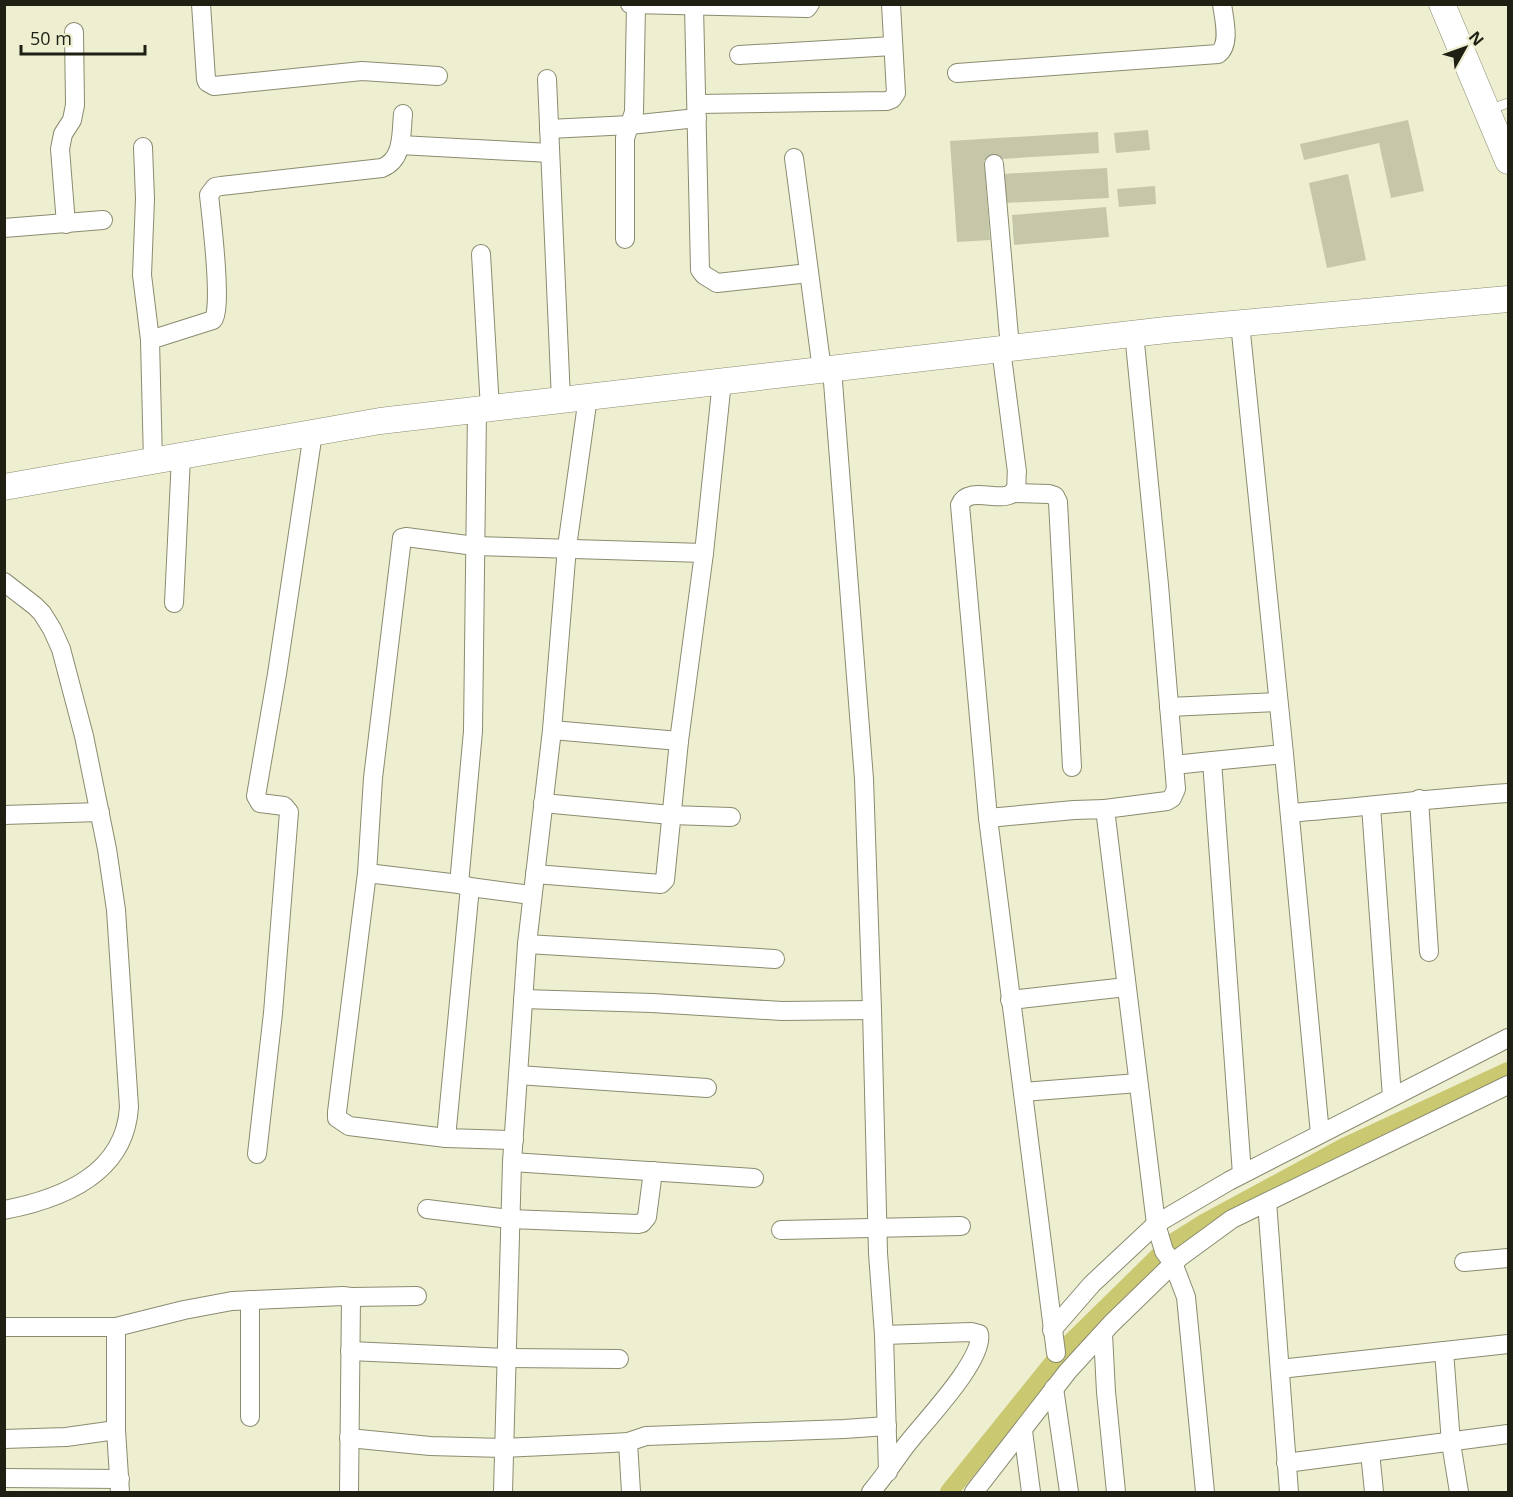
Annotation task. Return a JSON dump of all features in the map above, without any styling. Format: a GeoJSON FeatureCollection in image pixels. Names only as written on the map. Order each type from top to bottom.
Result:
{"type":"FeatureCollection","features":[{"type":"Feature","properties":{"kind":"main road"},"geometry":{"type":"LineString","coordinates":[[1442,4],[1498,106],[1509,161]]}},
{"type":"Feature","properties":{"kind":"main road"},"geometry":{"type":"LineString","coordinates":[[4,487],[380,421],[1134,333],[1509,299]]}},
{"type":"Feature","properties":{"kind":"street"},"geometry":{"type":"LineString","coordinates":[[201,4],[206,79],[214,86],[363,71],[438,76]]}},
{"type":"Feature","properties":{"kind":"street"},"geometry":{"type":"LineString","coordinates":[[630,4],[807,8],[810,4]]}},
{"type":"Feature","properties":{"kind":"street"},"geometry":{"type":"LineString","coordinates":[[549,129],[630,125],[697,111],[887,101],[892,99],[896,93],[891,4]]}},
{"type":"Feature","properties":{"kind":"street"},"geometry":{"type":"LineString","coordinates":[[625,239],[625,138],[634,112],[636,5]]}},
{"type":"Feature","properties":{"kind":"street"},"geometry":{"type":"LineString","coordinates":[[957,74],[1218,54],[1223,51],[1225,44],[1226,5]]}},
{"type":"Feature","properties":{"kind":"street"},"geometry":{"type":"LineString","coordinates":[[694,6],[699,264],[704,275],[717,283],[809,273]]}},
{"type":"Feature","properties":{"kind":"street"},"geometry":{"type":"LineString","coordinates":[[66,224],[60,149],[63,135],[72,120],[75,105],[74,32]]}},
{"type":"Feature","properties":{"kind":"street"},"geometry":{"type":"LineString","coordinates":[[739,56],[893,45]]}},
{"type":"Feature","properties":{"kind":"street"},"geometry":{"type":"LineString","coordinates":[[547,79],[561,400]]}},
{"type":"Feature","properties":{"kind":"street"},"geometry":{"type":"LineString","coordinates":[[150,340],[213,320],[216,317],[217,284],[209,195],[215,187],[382,168],[393,161],[400,145],[403,114]]}},
{"type":"Feature","properties":{"kind":"street"},"geometry":{"type":"LineString","coordinates":[[400,145],[550,153]]}},
{"type":"Feature","properties":{"kind":"street"},"geometry":{"type":"LineString","coordinates":[[143,147],[145,199],[142,275],[150,340],[153,462]]}},
{"type":"Feature","properties":{"kind":"street"},"geometry":{"type":"LineString","coordinates":[[794,158],[809,273],[827,369],[864,779],[877,1228],[884,1335],[888,1472]]}},
{"type":"Feature","properties":{"kind":"street"},"geometry":{"type":"LineString","coordinates":[[994,164],[1005,348],[1017,472],[1016,487],[1012,493]]}},
{"type":"Feature","properties":{"kind":"street"},"geometry":{"type":"LineString","coordinates":[[4,228],[103,220]]}},
{"type":"Feature","properties":{"kind":"street"},"geometry":{"type":"LineString","coordinates":[[446,1138],[473,731],[475,546],[484,409],[481,254]]}},
{"type":"Feature","properties":{"kind":"street"},"geometry":{"type":"LineString","coordinates":[[1239,323],[1290,813],[1320,1134]]}},
{"type":"Feature","properties":{"kind":"street"},"geometry":{"type":"LineString","coordinates":[[988,818],[1105,809],[1167,801],[1172,798],[1176,789],[1134,333]]}},
{"type":"Feature","properties":{"kind":"street"},"geometry":{"type":"LineString","coordinates":[[535,874],[663,883],[665,880],[679,741],[704,553],[722,381]]}},
{"type":"Feature","properties":{"kind":"street"},"geometry":{"type":"LineString","coordinates":[[503,1492],[512,1162],[527,944],[552,730],[567,547],[588,397]]}},
{"type":"Feature","properties":{"kind":"street"},"geometry":{"type":"LineString","coordinates":[[257,1154],[273,1013],[289,812],[284,806],[260,803],[256,795],[277,674],[313,433]]}},
{"type":"Feature","properties":{"kind":"street"},"geometry":{"type":"LineString","coordinates":[[174,603],[181,457]]}},
{"type":"Feature","properties":{"kind":"street"},"geometry":{"type":"LineString","coordinates":[[1063,1364],[1052,1330],[1046,1265],[988,818],[960,505],[963,499],[971,495],[1049,494],[1055,496],[1058,502],[1072,767]]}},
{"type":"Feature","properties":{"kind":"street"},"geometry":{"type":"LineString","coordinates":[[514,1140],[446,1138],[349,1126],[338,1118],[367,873],[373,778],[401,540],[406,537],[475,546],[567,547],[704,553]]}},
{"type":"Feature","properties":{"kind":"street"},"geometry":{"type":"LineString","coordinates":[[4,582],[42,613],[61,649],[87,745],[108,849],[116,910],[128,1074],[129,1121],[116,1149],[91,1179],[50,1199],[4,1210]]}},
{"type":"Feature","properties":{"kind":"street"},"geometry":{"type":"LineString","coordinates":[[1169,707],[1278,702]]}},
{"type":"Feature","properties":{"kind":"street"},"geometry":{"type":"LineString","coordinates":[[552,730],[679,741]]}},
{"type":"Feature","properties":{"kind":"street"},"geometry":{"type":"LineString","coordinates":[[1173,765],[1284,754]]}},
{"type":"Feature","properties":{"kind":"street"},"geometry":{"type":"LineString","coordinates":[[1212,761],[1242,1174]]}},
{"type":"Feature","properties":{"kind":"street"},"geometry":{"type":"LineString","coordinates":[[1290,813],[1419,799],[1509,793]]}},
{"type":"Feature","properties":{"kind":"street"},"geometry":{"type":"LineString","coordinates":[[1419,799],[1429,952]]}},
{"type":"Feature","properties":{"kind":"street"},"geometry":{"type":"LineString","coordinates":[[543,803],[731,818]]}},
{"type":"Feature","properties":{"kind":"street"},"geometry":{"type":"LineString","coordinates":[[1371,806],[1392,1096]]}},
{"type":"Feature","properties":{"kind":"street"},"geometry":{"type":"LineString","coordinates":[[1105,809],[1156,1224],[1164,1251],[1173,1263],[1186,1297],[1205,1492]]}},
{"type":"Feature","properties":{"kind":"street"},"geometry":{"type":"LineString","coordinates":[[4,815],[100,812]]}},
{"type":"Feature","properties":{"kind":"street"},"geometry":{"type":"LineString","coordinates":[[367,873],[531,895]]}},
{"type":"Feature","properties":{"kind":"street"},"geometry":{"type":"LineString","coordinates":[[527,944],[775,959]]}},
{"type":"Feature","properties":{"kind":"street"},"geometry":{"type":"LineString","coordinates":[[1010,1000],[1126,987]]}},
{"type":"Feature","properties":{"kind":"street"},"geometry":{"type":"LineString","coordinates":[[523,999],[652,1003],[782,1011],[872,1010]]}},
{"type":"Feature","properties":{"kind":"street"},"geometry":{"type":"LineString","coordinates":[[1052,1330],[1092,1284],[1156,1224],[1242,1174],[1509,1038]]}},
{"type":"Feature","properties":{"kind":"street"},"geometry":{"type":"LineString","coordinates":[[518,1075],[707,1088]]}},
{"type":"Feature","properties":{"kind":"street"},"geometry":{"type":"LineString","coordinates":[[1023,1092],[1138,1083]]}},
{"type":"Feature","properties":{"kind":"street"},"geometry":{"type":"LineString","coordinates":[[974,1492],[1054,1388],[1063,1364],[1103,1334],[1173,1263],[1232,1219],[1509,1085]]}},
{"type":"Feature","properties":{"kind":"street"},"geometry":{"type":"LineString","coordinates":[[512,1162],[754,1178]]}},
{"type":"Feature","properties":{"kind":"street"},"geometry":{"type":"LineString","coordinates":[[427,1209],[510,1219],[642,1223],[647,1217],[653,1171]]}},
{"type":"Feature","properties":{"kind":"street"},"geometry":{"type":"LineString","coordinates":[[1267,1202],[1289,1492]]}},
{"type":"Feature","properties":{"kind":"street"},"geometry":{"type":"LineString","coordinates":[[781,1230],[961,1226]]}},
{"type":"Feature","properties":{"kind":"street"},"geometry":{"type":"LineString","coordinates":[[1464,1262],[1509,1257]]}},
{"type":"Feature","properties":{"kind":"street"},"geometry":{"type":"LineString","coordinates":[[4,1327],[116,1327],[232,1300],[417,1296]]}},
{"type":"Feature","properties":{"kind":"street"},"geometry":{"type":"LineString","coordinates":[[349,1492],[351,1297]]}},
{"type":"Feature","properties":{"kind":"street"},"geometry":{"type":"LineString","coordinates":[[250,1300],[250,1417]]}},
{"type":"Feature","properties":{"kind":"street"},"geometry":{"type":"LineString","coordinates":[[4,1478],[120,1486],[116,1430],[116,1327]]}},
{"type":"Feature","properties":{"kind":"street"},"geometry":{"type":"LineString","coordinates":[[871,1492],[957,1383],[978,1348],[980,1337],[977,1332],[884,1335]]}},
{"type":"Feature","properties":{"kind":"street"},"geometry":{"type":"LineString","coordinates":[[1103,1334],[1116,1492]]}},
{"type":"Feature","properties":{"kind":"street"},"geometry":{"type":"LineString","coordinates":[[1280,1369],[1509,1344]]}},
{"type":"Feature","properties":{"kind":"street"},"geometry":{"type":"LineString","coordinates":[[350,1351],[506,1358],[619,1359]]}},
{"type":"Feature","properties":{"kind":"street"},"geometry":{"type":"LineString","coordinates":[[1444,1351],[1451,1443],[1459,1492]]}},
{"type":"Feature","properties":{"kind":"street"},"geometry":{"type":"LineString","coordinates":[[1054,1388],[1069,1492]]}},
{"type":"Feature","properties":{"kind":"street"},"geometry":{"type":"LineString","coordinates":[[349,1438],[430,1446],[503,1448],[628,1442],[646,1436],[887,1426]]}},
{"type":"Feature","properties":{"kind":"street"},"geometry":{"type":"LineString","coordinates":[[4,1439],[66,1437],[116,1430]]}},
{"type":"Feature","properties":{"kind":"street"},"geometry":{"type":"LineString","coordinates":[[1023,1431],[1031,1492]]}},
{"type":"Feature","properties":{"kind":"street"},"geometry":{"type":"LineString","coordinates":[[1286,1463],[1509,1434]]}},
{"type":"Feature","properties":{"kind":"street"},"geometry":{"type":"LineString","coordinates":[[628,1442],[631,1492]]}},
{"type":"Feature","properties":{"kind":"street"},"geometry":{"type":"LineString","coordinates":[[1370,1452],[1374,1492]]}},
{"type":"Feature","properties":{"kind":"building"},"geometry":{"type":"Polygon","coordinates":[[[1408,120],[1424,191],[1391,198],[1379,143],[1304,160],[1300,144],[1408,120]]]}},
{"type":"Feature","properties":{"kind":"building"},"geometry":{"type":"Polygon","coordinates":[[[1148,130],[1150,150],[1116,153],[1114,133],[1148,130]]]}},
{"type":"Feature","properties":{"kind":"building"},"geometry":{"type":"Polygon","coordinates":[[[1098,132],[1099,153],[984,160],[990,240],[957,242],[950,141],[1098,132]]]}},
{"type":"Feature","properties":{"kind":"building"},"geometry":{"type":"Polygon","coordinates":[[[1107,168],[1109,198],[1004,203],[1002,174],[1107,168]]]}},
{"type":"Feature","properties":{"kind":"building"},"geometry":{"type":"Polygon","coordinates":[[[1348,174],[1366,260],[1327,268],[1309,183],[1348,174]]]}},
{"type":"Feature","properties":{"kind":"building"},"geometry":{"type":"Polygon","coordinates":[[[1155,186],[1156,204],[1119,207],[1117,189],[1155,186]]]}},
{"type":"Feature","properties":{"kind":"building"},"geometry":{"type":"Polygon","coordinates":[[[1106,207],[1109,237],[1014,245],[1012,215],[1106,207]]]}},
{"type":"Feature","properties":{"kind":"waterway"},"geometry":{"type":"LineString","coordinates":[[949,1492],[1064,1349],[1172,1243],[1202,1224],[1344,1147],[1508,1071]]}}]}
